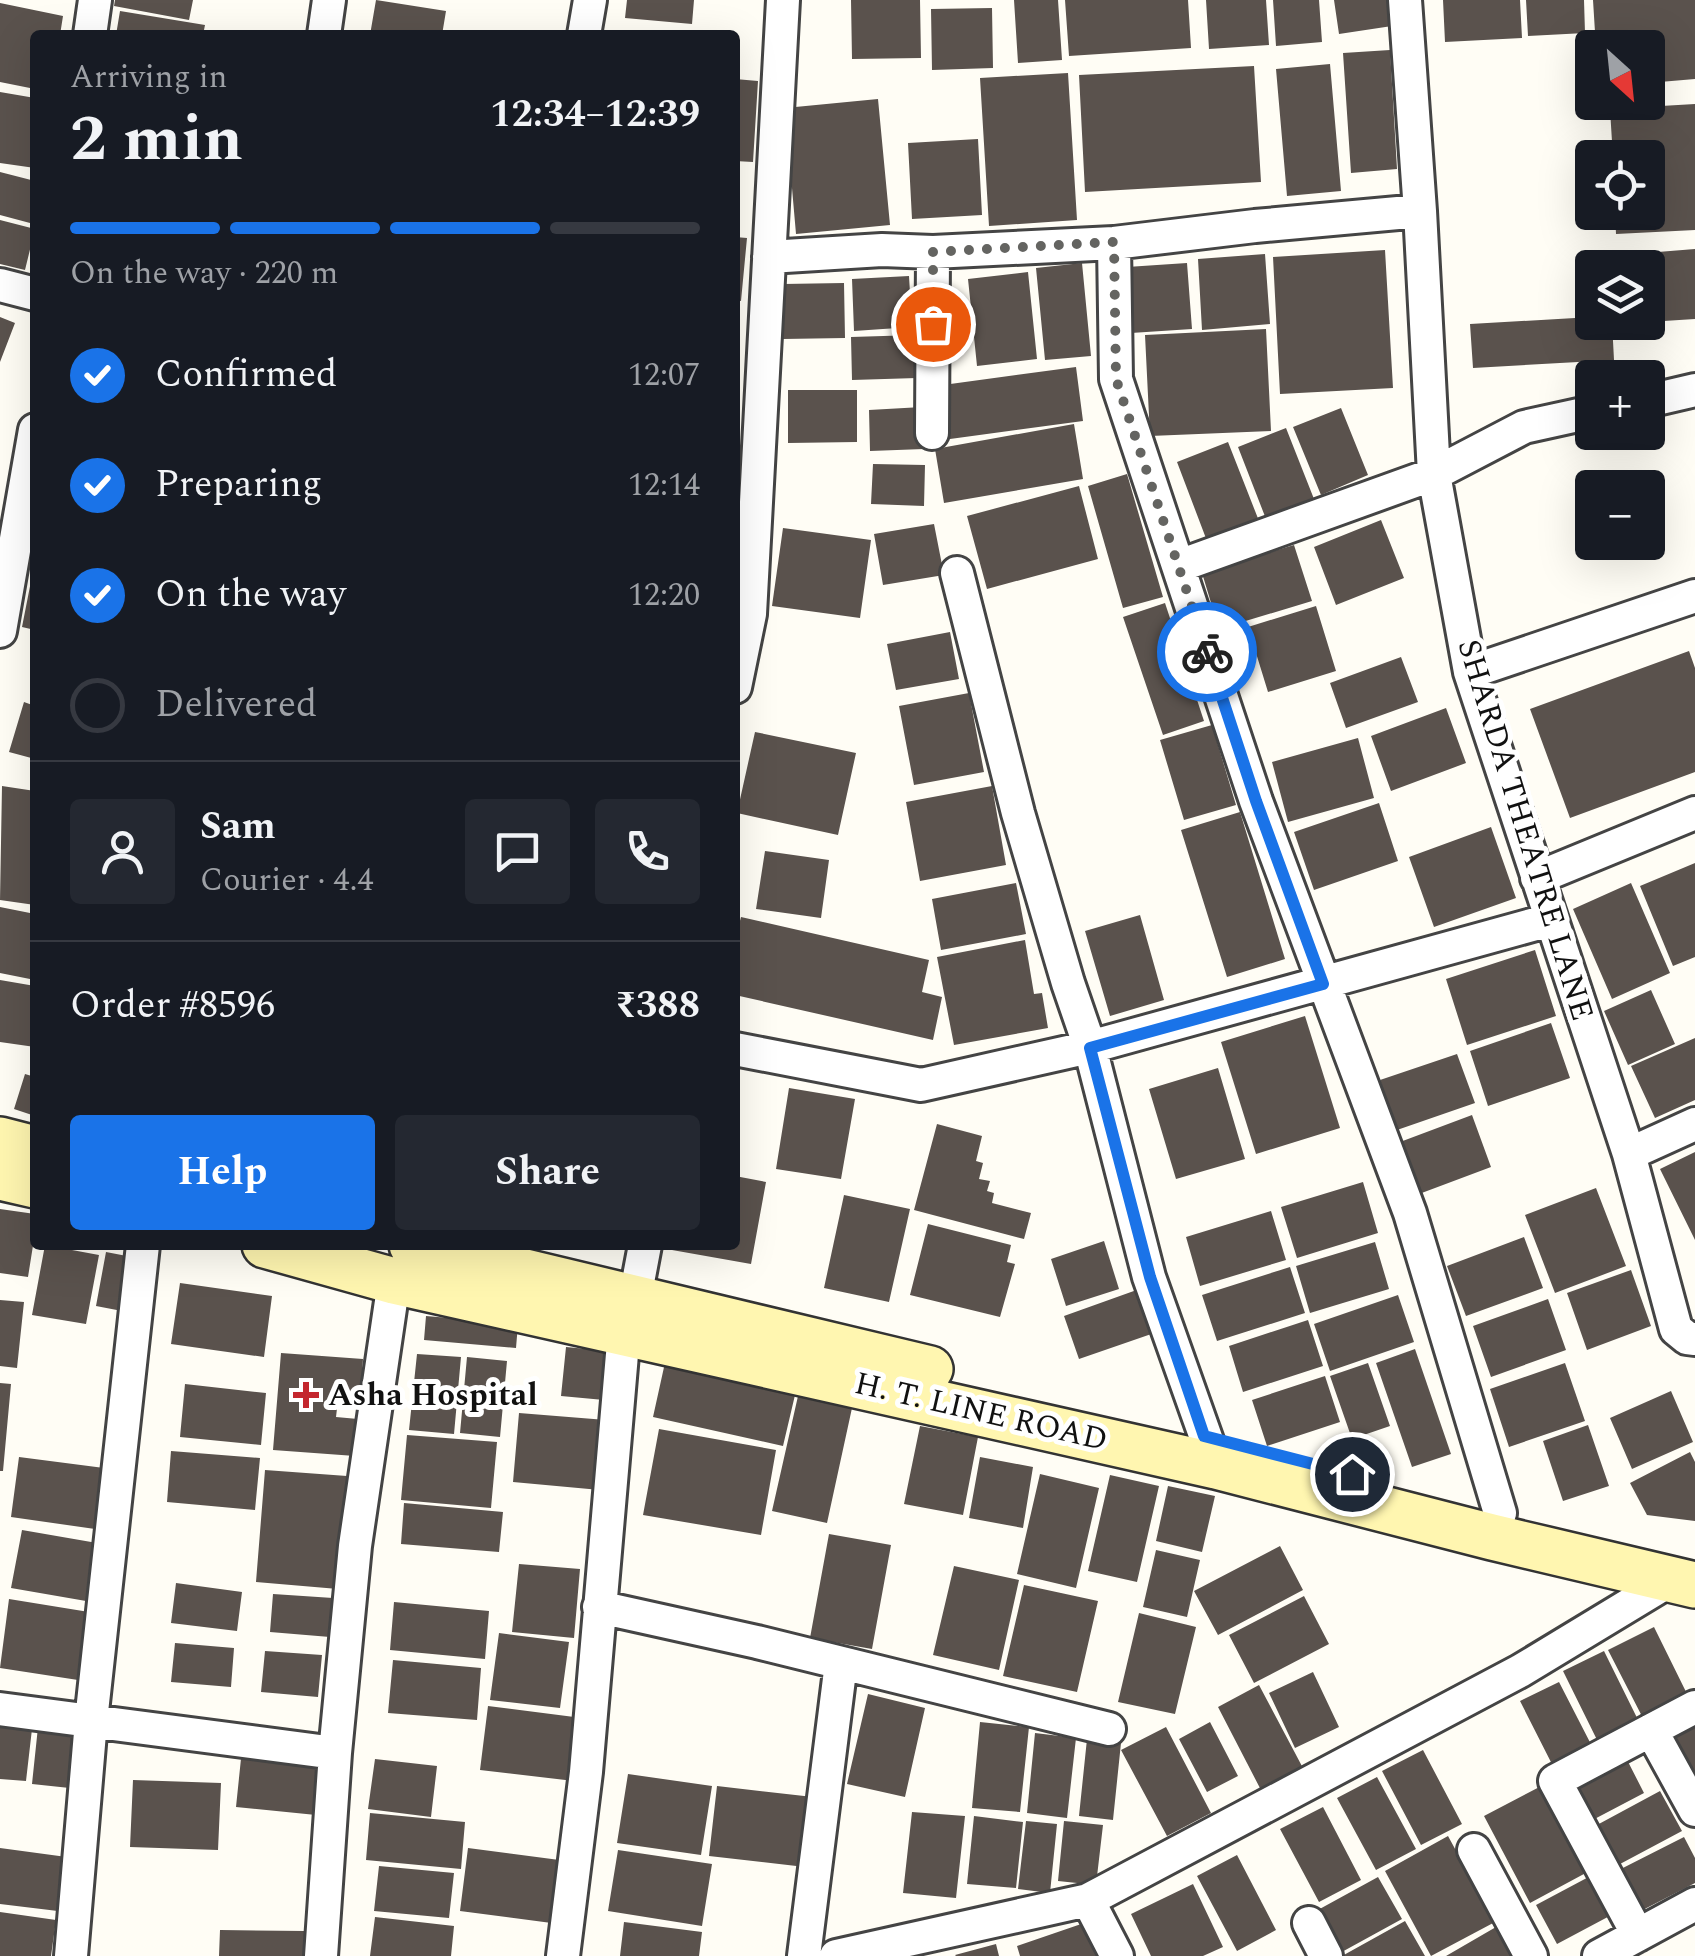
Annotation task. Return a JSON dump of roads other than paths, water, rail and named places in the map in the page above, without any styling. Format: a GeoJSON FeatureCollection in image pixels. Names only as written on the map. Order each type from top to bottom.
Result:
{"type":"FeatureCollection","features":[{"type":"Feature","properties":{"kind":"street"},"geometry":{"type":"LineString","coordinates":[[91,30],[94,0]]}},
{"type":"Feature","properties":{"kind":"street"},"geometry":{"type":"LineString","coordinates":[[325,30],[329,0]]}},
{"type":"Feature","properties":{"kind":"street"},"geometry":{"type":"LineString","coordinates":[[585,30],[590,0]]}},
{"type":"Feature","properties":{"kind":"street"},"geometry":{"type":"LineString","coordinates":[[740,663],[750,614],[782,0]]}},
{"type":"Feature","properties":{"kind":"street","name":"SHARDA THEATRE LANE"},"geometry":{"type":"LineString","coordinates":[[1405,0],[1434,474],[1470,672],[1629,1154],[1676,1330],[1695,1339]]}},
{"type":"Feature","properties":{"kind":"street"},"geometry":{"type":"LineString","coordinates":[[769,257],[1114,242],[1420,211]]}},
{"type":"Feature","properties":{"kind":"street"},"geometry":{"type":"LineString","coordinates":[[1114,242],[1116,379],[1256,801],[1410,1212],[1496,1525]]}},
{"type":"Feature","properties":{"kind":"street"},"geometry":{"type":"LineString","coordinates":[[932,433],[933,252]]}},
{"type":"Feature","properties":{"kind":"street"},"geometry":{"type":"LineString","coordinates":[[0,285],[30,293]]}},
{"type":"Feature","properties":{"kind":"street"},"geometry":{"type":"LineString","coordinates":[[1665,396],[1695,390]]}},
{"type":"Feature","properties":{"kind":"street"},"geometry":{"type":"LineString","coordinates":[[1179,566],[1434,474],[1524,427],[1575,416]]}},
{"type":"Feature","properties":{"kind":"street"},"geometry":{"type":"LineString","coordinates":[[0,631],[30,459]]}},
{"type":"Feature","properties":{"kind":"street"},"geometry":{"type":"LineString","coordinates":[[958,573],[1018,813],[1090,1048],[1150,1277],[1210,1451]]}},
{"type":"Feature","properties":{"kind":"street"},"geometry":{"type":"LineString","coordinates":[[1470,672],[1695,596]]}},
{"type":"Feature","properties":{"kind":"street"},"geometry":{"type":"LineString","coordinates":[[1537,878],[1695,813]]}},
{"type":"Feature","properties":{"kind":"street"},"geometry":{"type":"LineString","coordinates":[[740,1050],[921,1085],[1090,1048],[1550,920]]}},
{"type":"Feature","properties":{"kind":"street"},"geometry":{"type":"LineString","coordinates":[[1629,1154],[1695,1124]]}},
{"type":"Feature","properties":{"kind":"street"},"geometry":{"type":"LineString","coordinates":[[0,1140],[30,1147]]}},
{"type":"Feature","properties":{"kind":"street"},"geometry":{"type":"LineString","coordinates":[[0,1177],[30,1184]]}},
{"type":"Feature","properties":{"kind":"street"},"geometry":{"type":"LineString","coordinates":[[71,1956],[91,1720],[142,1250]]}},
{"type":"Feature","properties":{"kind":"street","name":"H. T. LINE ROAD"},"geometry":{"type":"LineString","coordinates":[[303,1250],[403,1263],[1210,1451],[1687,1575]]}},
{"type":"Feature","properties":{"kind":"street"},"geometry":{"type":"LineString","coordinates":[[563,1956],[586,1772],[629,1315],[643,1250]]}},
{"type":"Feature","properties":{"kind":"street"},"geometry":{"type":"LineString","coordinates":[[321,1956],[355,1546],[403,1263]]}},
{"type":"Feature","properties":{"kind":"street"},"geometry":{"type":"LineString","coordinates":[[836,1956],[1088,1900],[1520,1671],[1687,1575]]}},
{"type":"Feature","properties":{"kind":"street"},"geometry":{"type":"LineString","coordinates":[[599,1607],[1109,1729]]}},
{"type":"Feature","properties":{"kind":"street"},"geometry":{"type":"LineString","coordinates":[[804,1956],[841,1662]]}},
{"type":"Feature","properties":{"kind":"street"},"geometry":{"type":"LineString","coordinates":[[1638,1935],[1555,1781],[1695,1706]]}},
{"type":"Feature","properties":{"kind":"street"},"geometry":{"type":"LineString","coordinates":[[0,1710],[335,1753]]}},
{"type":"Feature","properties":{"kind":"street"},"geometry":{"type":"LineString","coordinates":[[1651,1730],[1695,1810]]}},
{"type":"Feature","properties":{"kind":"street"},"geometry":{"type":"LineString","coordinates":[[1474,1850],[1531,1956]]}},
{"type":"Feature","properties":{"kind":"street"},"geometry":{"type":"LineString","coordinates":[[1088,1900],[1117,1956]]}},
{"type":"Feature","properties":{"kind":"street"},"geometry":{"type":"LineString","coordinates":[[1599,1956],[1695,1904]]}},
{"type":"Feature","properties":{"kind":"street"},"geometry":{"type":"LineString","coordinates":[[1309,1923],[1326,1956]]}},
{"type":"Feature","properties":{"kind":"place","name":"Asha Hospital"},"geometry":{"type":"Point","coordinates":[306,1395]}}]}
